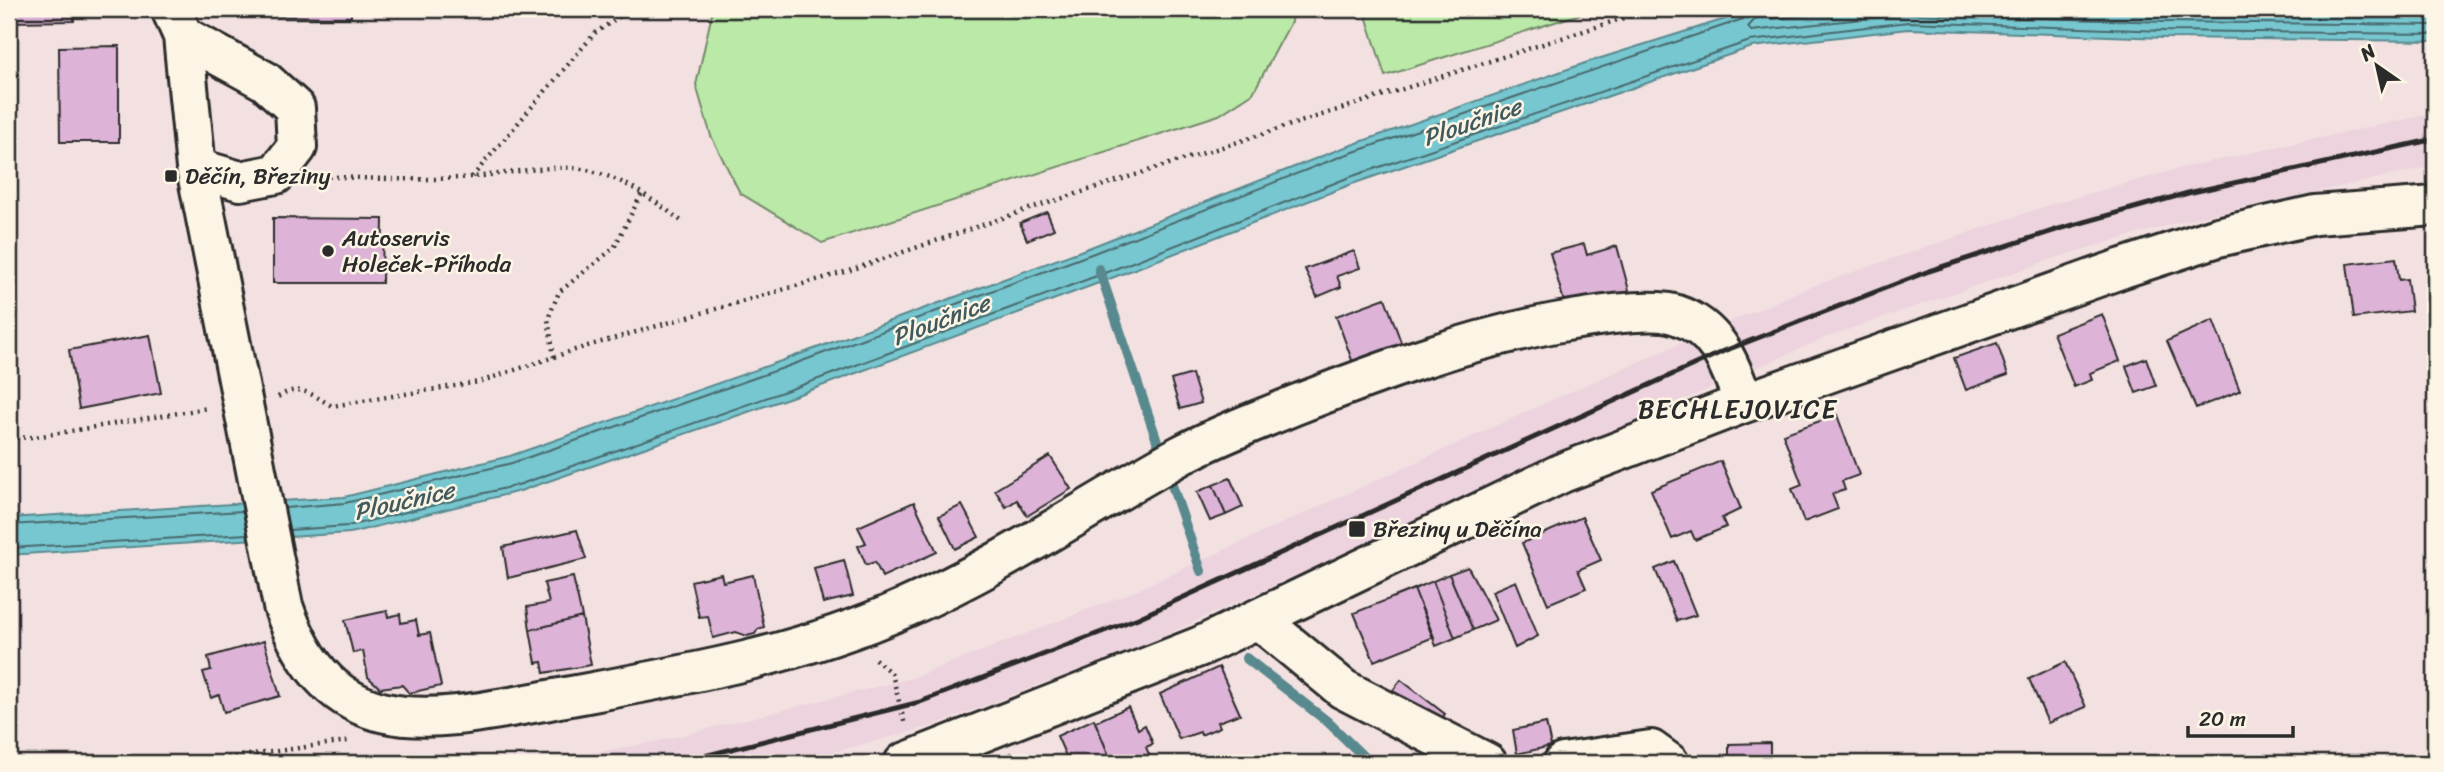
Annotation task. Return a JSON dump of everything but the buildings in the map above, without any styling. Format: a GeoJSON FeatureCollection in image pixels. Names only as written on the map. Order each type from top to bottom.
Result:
{"type":"FeatureCollection","features":[{"type":"Feature","properties":{"kind":"street"},"geometry":{"type":"LineString","coordinates":[[177,22],[196,168],[283,606],[295,641],[315,671],[336,691],[367,708],[407,718],[458,717],[750,662],[830,638],[907,608],[977,573],[1212,439],[1341,387],[1456,347],[1535,327],[1604,314],[1675,313],[1704,329],[1724,351],[1744,403]]}},
{"type":"Feature","properties":{"kind":"street"},"geometry":{"type":"LineString","coordinates":[[177,22],[265,81],[295,108],[297,147],[275,174],[240,181],[196,168]]}},
{"type":"Feature","properties":{"kind":"street"},"geometry":{"type":"LineString","coordinates":[[909,761],[1201,646],[1562,473],[1744,403],[2123,268],[2218,237],[2315,215],[2435,206]]}},
{"type":"Feature","properties":{"kind":"street"},"geometry":{"type":"LineString","coordinates":[[1258,619],[1343,689],[1488,763]]}},
{"type":"Feature","properties":{"kind":"street"},"geometry":{"type":"LineString","coordinates":[[1563,763],[1651,750],[1670,763]]}},
{"type":"Feature","properties":{"kind":"path"},"geometry":{"type":"LineString","coordinates":[[472,177],[595,33],[631,9]]}},
{"type":"Feature","properties":{"kind":"path"},"geometry":{"type":"LineString","coordinates":[[9,438],[244,418],[290,389],[304,389],[332,406],[479,382],[554,357],[848,271],[1026,210],[1651,9]]}},
{"type":"Feature","properties":{"kind":"path"},"geometry":{"type":"LineString","coordinates":[[275,174],[371,179],[472,177],[527,170],[589,170],[643,191],[684,223]]}},
{"type":"Feature","properties":{"kind":"path"},"geometry":{"type":"LineString","coordinates":[[554,357],[548,319],[559,292],[614,248],[643,191]]}},
{"type":"Feature","properties":{"kind":"path"},"geometry":{"type":"LineString","coordinates":[[830,638],[876,659],[892,674],[909,761]]}},
{"type":"Feature","properties":{"kind":"path"},"geometry":{"type":"LineString","coordinates":[[193,763],[355,740]]}},
{"type":"Feature","properties":{"kind":"shaded area"},"geometry":{"type":"Polygon","coordinates":[[[2435,113],[2435,166],[2194,218],[2067,254],[1827,337],[1576,447],[1148,643],[929,727],[791,763],[539,763],[659,741],[912,678],[1128,594],[1554,399],[1807,288],[2052,204],[2181,168],[2435,113]]]}},
{"type":"Feature","properties":{"kind":"green space"},"geometry":{"type":"Polygon","coordinates":[[[713,9],[1292,9],[1291,22],[1253,93],[1219,115],[822,243],[740,193],[711,136],[696,85],[713,9]]]}},
{"type":"Feature","properties":{"kind":"green space"},"geometry":{"type":"Polygon","coordinates":[[[1364,9],[1596,9],[1385,76],[1364,9]]]}},
{"type":"Feature","properties":{"kind":"water","name":"Ploučnice"},"geometry":{"type":"Polygon","coordinates":[[[1757,9],[2435,9],[2435,41],[2165,38],[1908,29],[1752,47],[1352,184],[1104,281],[797,395],[520,491],[350,533],[9,555],[9,518],[344,497],[510,456],[784,360],[1091,247],[1340,149],[1588,62],[1757,9]]]}},
{"type":"Feature","properties":{"kind":"waterway"},"geometry":{"type":"LineString","coordinates":[[1099,269],[1201,571]]}},
{"type":"Feature","properties":{"kind":"waterway"},"geometry":{"type":"LineString","coordinates":[[1246,658],[1328,722],[1370,763]]}},
{"type":"Feature","properties":{"kind":"railway"},"geometry":{"type":"LineString","coordinates":[[676,763],[920,702],[1138,618],[1724,351],[1929,271],[2059,229],[2188,193],[2435,139]]}},
{"type":"Feature","properties":{"kind":"place","name":"Děčín, Březiny"},"geometry":{"type":"Point","coordinates":[171,176]}},
{"type":"Feature","properties":{"kind":"place","name":"Autoservis Holeček-Příhoda"},"geometry":{"type":"Point","coordinates":[328,251]}},
{"type":"Feature","properties":{"kind":"place","name":"Březiny u Děčína"},"geometry":{"type":"Point","coordinates":[1357,529]}},
{"type":"Feature","properties":{"kind":"district","name":"BECHLEJOVICE"},"geometry":{"type":"Point","coordinates":[1738,409]}}]}
